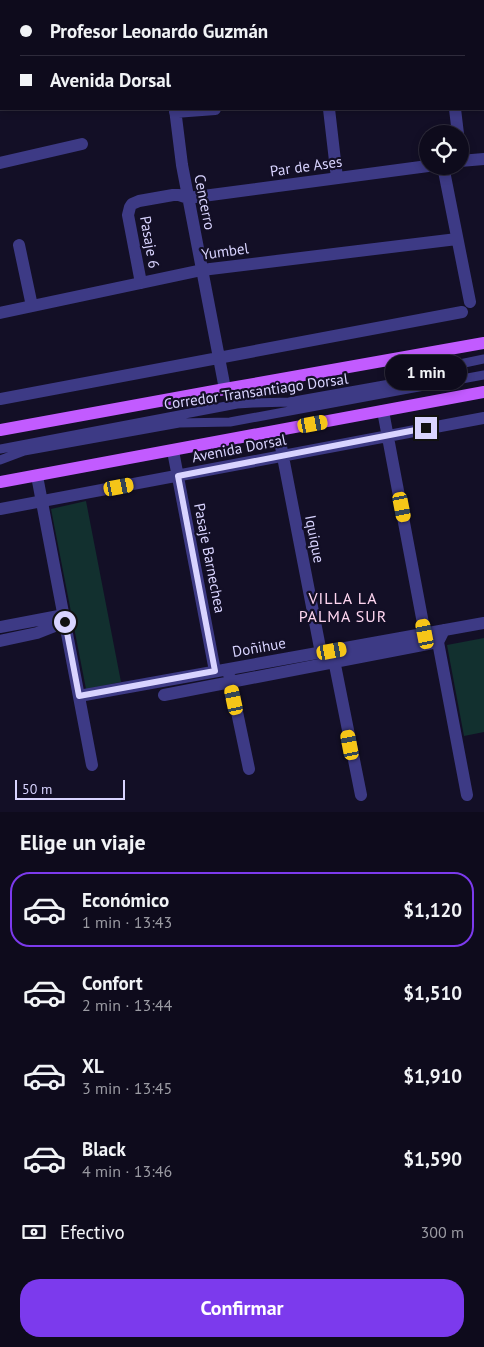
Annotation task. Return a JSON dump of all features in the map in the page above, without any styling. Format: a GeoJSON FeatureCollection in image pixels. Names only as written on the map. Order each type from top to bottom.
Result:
{"type":"FeatureCollection","features":[{"type":"Feature","properties":{"kind":"main road"},"geometry":{"type":"LineString","coordinates":[[0,430],[225,388],[484,343]]}},
{"type":"Feature","properties":{"kind":"main road","name":"Avenida Dorsal"},"geometry":{"type":"LineString","coordinates":[[0,482],[484,392]]}},
{"type":"Feature","properties":{"kind":"street","name":"Cencerro"},"geometry":{"type":"LineString","coordinates":[[175,110],[188,198],[225,388]]}},
{"type":"Feature","properties":{"kind":"street"},"geometry":{"type":"LineString","coordinates":[[329,110],[337,178]]}},
{"type":"Feature","properties":{"kind":"street"},"geometry":{"type":"LineString","coordinates":[[455,110],[457,125]]}},
{"type":"Feature","properties":{"kind":"street"},"geometry":{"type":"LineString","coordinates":[[0,163],[82,144]]}},
{"type":"Feature","properties":{"kind":"street"},"geometry":{"type":"LineString","coordinates":[[469,160],[482,159]]}},
{"type":"Feature","properties":{"kind":"street","name":"Par de Ases"},"geometry":{"type":"LineString","coordinates":[[130,207],[135,202],[147,199],[173,196],[188,198],[419,167]]}},
{"type":"Feature","properties":{"kind":"street"},"geometry":{"type":"LineString","coordinates":[[0,399],[219,358],[466,307],[457,238],[445,175]]}},
{"type":"Feature","properties":{"kind":"street","name":"Pasaje 6"},"geometry":{"type":"LineString","coordinates":[[130,207],[128,215],[141,283]]}},
{"type":"Feature","properties":{"kind":"street","name":"Yumbel"},"geometry":{"type":"LineString","coordinates":[[0,312],[202,270],[457,238]]}},
{"type":"Feature","properties":{"kind":"street"},"geometry":{"type":"LineString","coordinates":[[19,245],[32,306]]}},
{"type":"Feature","properties":{"kind":"street"},"geometry":{"type":"LineString","coordinates":[[383,411],[425,634]]}},
{"type":"Feature","properties":{"kind":"street","name":"Avenida Dorsal"},"geometry":{"type":"LineString","coordinates":[[0,509],[484,418]]}},
{"type":"Feature","properties":{"kind":"street","name":"Iquique"},"geometry":{"type":"LineString","coordinates":[[278,431],[361,796]]}},
{"type":"Feature","properties":{"kind":"street","name":"Pasaje Barnechea"},"geometry":{"type":"LineString","coordinates":[[173,450],[222,670],[230,682],[249,769]]}},
{"type":"Feature","properties":{"kind":"street"},"geometry":{"type":"LineString","coordinates":[[37,476],[92,765]]}},
{"type":"Feature","properties":{"kind":"street"},"geometry":{"type":"LineString","coordinates":[[0,627],[64,619]]}},
{"type":"Feature","properties":{"kind":"street"},"geometry":{"type":"LineString","coordinates":[[0,641],[37,633],[64,619]]}},
{"type":"Feature","properties":{"kind":"street","name":"Doñihue"},"geometry":{"type":"LineString","coordinates":[[164,695],[230,682],[329,655],[484,623]]}},
{"type":"Feature","properties":{"kind":"street"},"geometry":{"type":"LineString","coordinates":[[444,630],[438,642],[466,795]]}},
{"type":"Feature","properties":{"kind":"street","name":"Doñihue"},"geometry":{"type":"LineString","coordinates":[[79,696],[222,670],[438,642]]}},
{"type":"Feature","properties":{"kind":"lane","name":"Corredor Transantiago Dorsal"},"geometry":{"type":"LineString","coordinates":[[0,449],[237,404],[289,402],[401,382],[429,375],[455,365],[484,360]]}},
{"type":"Feature","properties":{"kind":"lane","name":"Corredor Transantiago Dorsal"},"geometry":{"type":"LineString","coordinates":[[0,460],[24,450],[179,423],[230,422],[484,375]]}},
{"type":"Feature","properties":{"kind":"green space"},"geometry":{"type":"Polygon","coordinates":[[[86,501],[121,682],[86,689],[51,509],[86,501]]]}},
{"type":"Feature","properties":{"kind":"green space"},"geometry":{"type":"Polygon","coordinates":[[[484,638],[484,732],[464,736],[447,645],[484,638]]]}},
{"type":"Feature","properties":{"kind":"district","name":"VILLA LA PALMA SUR"},"geometry":{"type":"Point","coordinates":[343,607]}},
{"type":"Feature","properties":{"kind":"route"},"geometry":{"type":"LineString","coordinates":[[65,622],[79,696],[215,671],[178,476],[426,428]]}}]}
